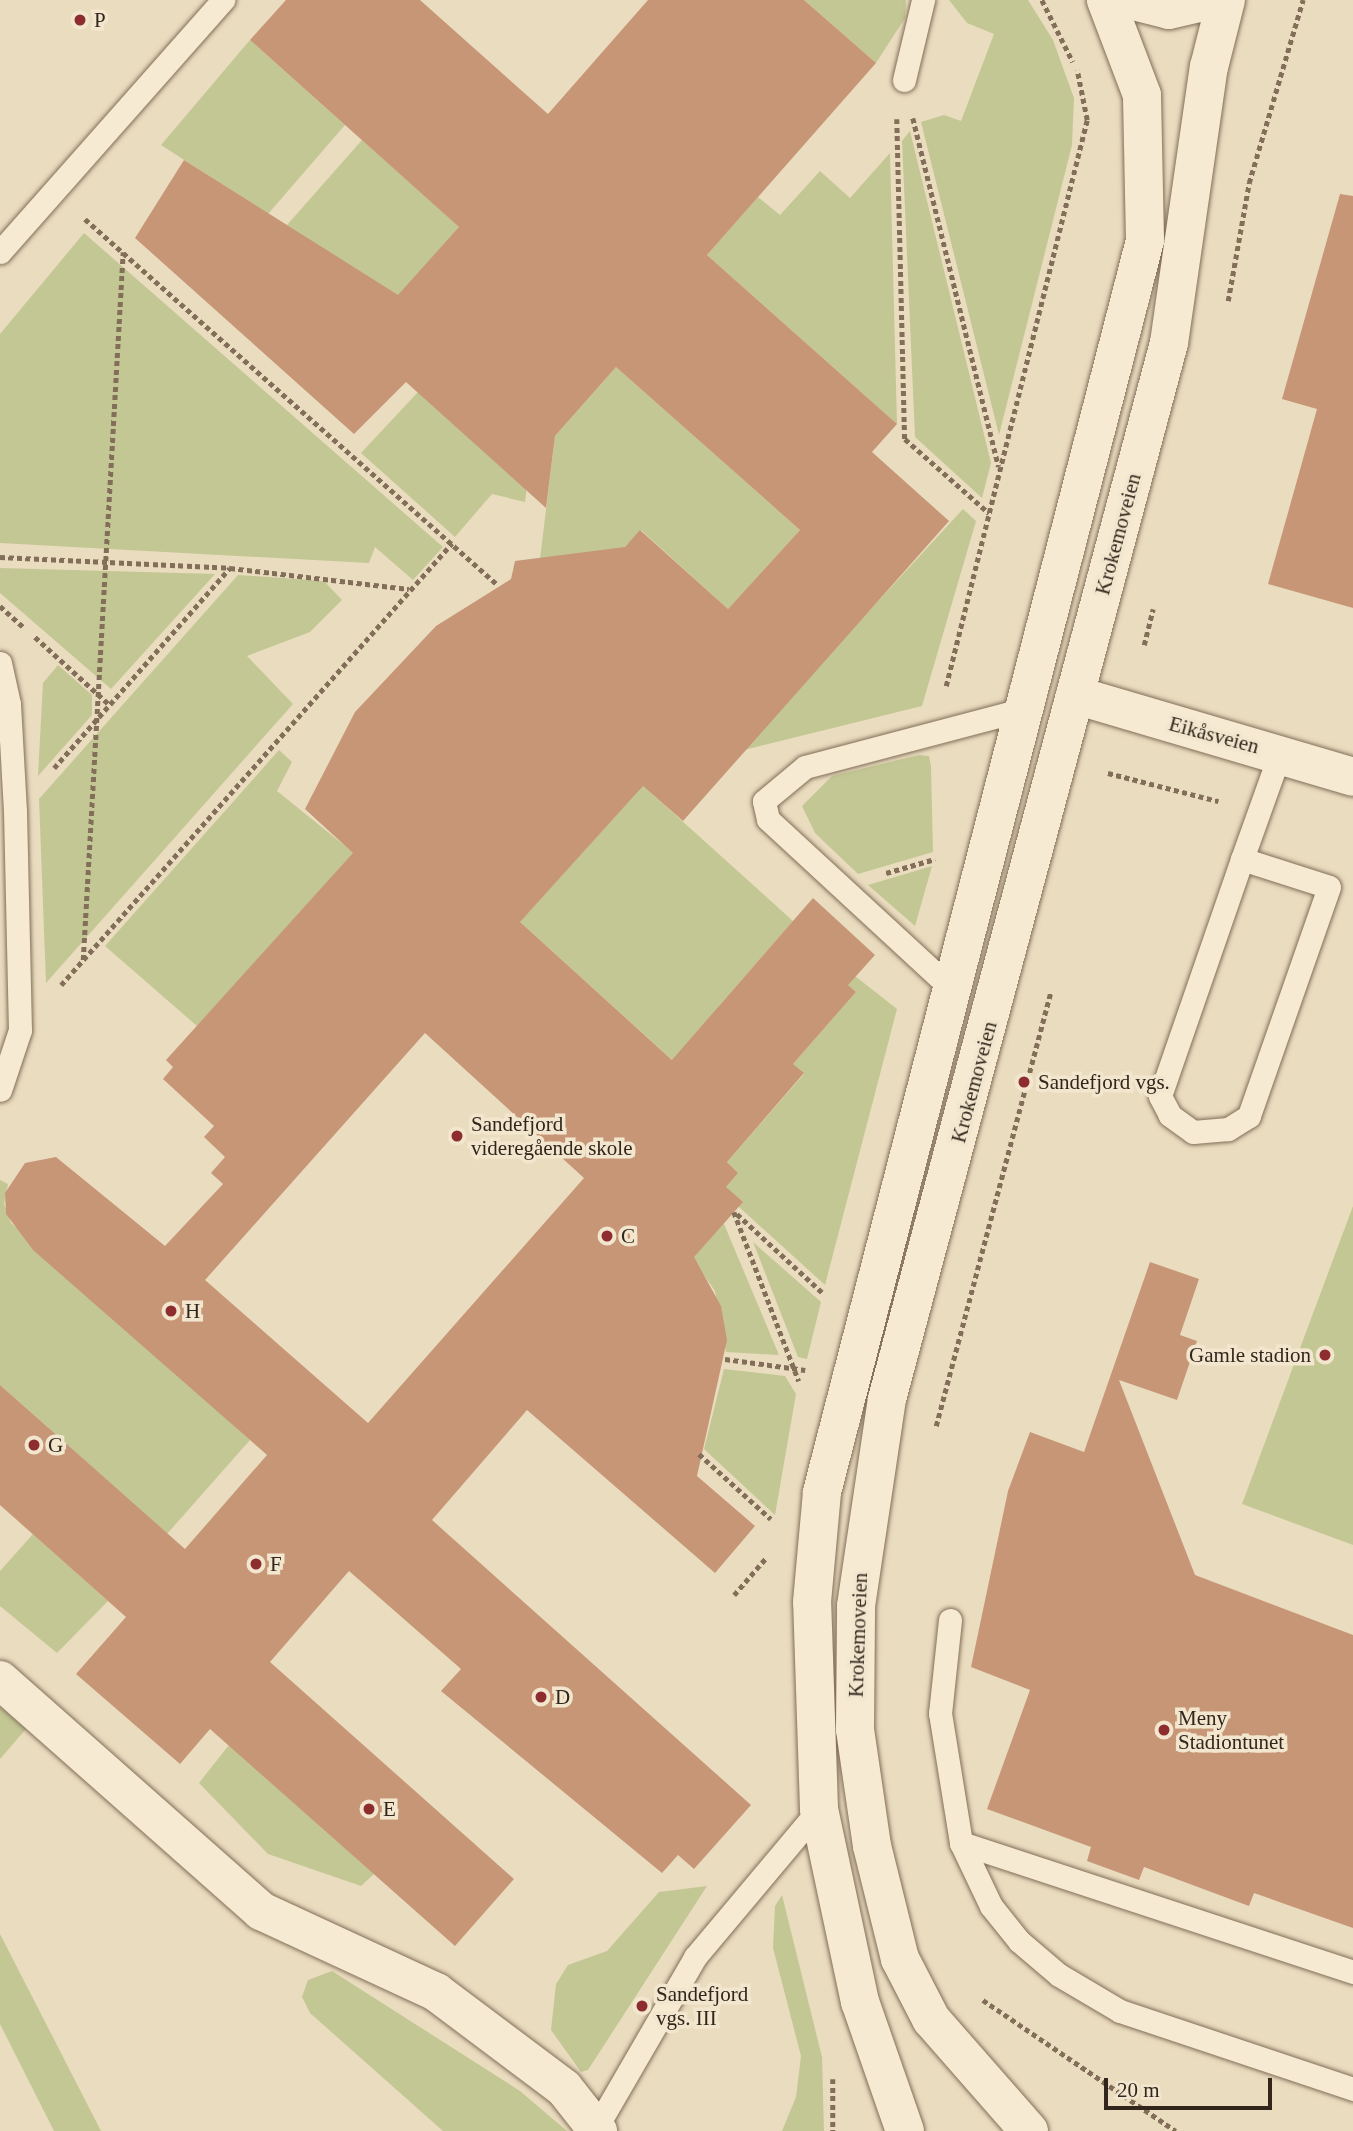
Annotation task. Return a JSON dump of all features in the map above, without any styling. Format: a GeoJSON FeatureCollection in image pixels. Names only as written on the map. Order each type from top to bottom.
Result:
{"type":"FeatureCollection","features":[{"type":"Feature","properties":{"kind":"main road","name":"Krokemoveien"},"geometry":{"type":"LineString","coordinates":[[905,2131],[860,2002],[819,1809],[812,1602],[822,1492],[1028,708],[1144,240],[1142,95],[1106,0]]}},
{"type":"Feature","properties":{"kind":"main road"},"geometry":{"type":"LineString","coordinates":[[1130,0],[1169,10],[1212,0]]}},
{"type":"Feature","properties":{"kind":"main road","name":"Krokemoveien"},"geometry":{"type":"LineString","coordinates":[[1029,2131],[931,2019],[900,1959],[872,1846],[856,1730],[856,1606],[887,1399],[1169,343],[1209,67],[1226,0]]}},
{"type":"Feature","properties":{"kind":"main road","name":"Eikåsveien"},"geometry":{"type":"LineString","coordinates":[[1075,695],[1280,753],[1353,777]]}},
{"type":"Feature","properties":{"kind":"main road"},"geometry":{"type":"LineString","coordinates":[[0,1679],[261,1911],[436,1992],[564,2088],[597,2129]]}},
{"type":"Feature","properties":{"kind":"lane"},"geometry":{"type":"LineString","coordinates":[[0,252],[223,0]]}},
{"type":"Feature","properties":{"kind":"lane"},"geometry":{"type":"LineString","coordinates":[[904,80],[923,0]]}},
{"type":"Feature","properties":{"kind":"lane"},"geometry":{"type":"LineString","coordinates":[[0,663],[9,704],[15,811],[20,1030],[0,1090]]}},
{"type":"Feature","properties":{"kind":"lane"},"geometry":{"type":"LineString","coordinates":[[953,990],[768,819],[764,801],[776,785],[806,767],[1028,708]]}},
{"type":"Feature","properties":{"kind":"lane"},"geometry":{"type":"LineString","coordinates":[[1242,859],[1329,887],[1249,1116],[1228,1129],[1193,1132],[1170,1115],[1160,1096],[1242,859],[1280,753]]}},
{"type":"Feature","properties":{"kind":"lane"},"geometry":{"type":"LineString","coordinates":[[950,1620],[940,1713],[961,1843],[991,1906],[1059,1975],[1120,2011],[1353,2089]]}},
{"type":"Feature","properties":{"kind":"lane"},"geometry":{"type":"LineString","coordinates":[[597,2129],[695,1957],[741,1898],[819,1809]]}},
{"type":"Feature","properties":{"kind":"lane"},"geometry":{"type":"LineString","coordinates":[[961,1843],[1353,1972]]}},
{"type":"Feature","properties":{"kind":"path"},"geometry":{"type":"LineString","coordinates":[[904,80],[1000,470]]}},
{"type":"Feature","properties":{"kind":"path"},"geometry":{"type":"LineString","coordinates":[[904,80],[897,118],[905,439],[989,513]]}},
{"type":"Feature","properties":{"kind":"path"},"geometry":{"type":"LineString","coordinates":[[53,192],[498,585]]}},
{"type":"Feature","properties":{"kind":"path"},"geometry":{"type":"LineString","coordinates":[[83,960],[96,692],[108,560],[124,252]]}},
{"type":"Feature","properties":{"kind":"path"},"geometry":{"type":"LineString","coordinates":[[20,1030],[452,543]]}},
{"type":"Feature","properties":{"kind":"path"},"geometry":{"type":"LineString","coordinates":[[0,557],[108,560],[230,568],[410,589]]}},
{"type":"Feature","properties":{"kind":"path"},"geometry":{"type":"LineString","coordinates":[[15,811],[230,568]]}},
{"type":"Feature","properties":{"kind":"path"},"geometry":{"type":"LineString","coordinates":[[0,606],[110,705]]}},
{"type":"Feature","properties":{"kind":"path"},"geometry":{"type":"LineString","coordinates":[[1105,782],[1109,769],[1259,814]]}},
{"type":"Feature","properties":{"kind":"path"},"geometry":{"type":"LineString","coordinates":[[842,886],[949,855]]}},
{"type":"Feature","properties":{"kind":"path"},"geometry":{"type":"LineString","coordinates":[[933,1436],[1054,976]]}},
{"type":"Feature","properties":{"kind":"path"},"geometry":{"type":"LineString","coordinates":[[803,1392],[734,1212],[834,1303]]}},
{"type":"Feature","properties":{"kind":"path"},"geometry":{"type":"LineString","coordinates":[[725,1359],[816,1372]]}},
{"type":"Feature","properties":{"kind":"path"},"geometry":{"type":"LineString","coordinates":[[699,1454],[777,1524]]}},
{"type":"Feature","properties":{"kind":"path"},"geometry":{"type":"LineString","coordinates":[[734,1595],[769,1554]]}},
{"type":"Feature","properties":{"kind":"path"},"geometry":{"type":"LineString","coordinates":[[978,1997],[1176,2131]]}},
{"type":"Feature","properties":{"kind":"green space"},"geometry":{"type":"Polygon","coordinates":[[[804,0],[906,0],[905,18],[876,63],[804,0]]]}},
{"type":"Feature","properties":{"kind":"green space"},"geometry":{"type":"Polygon","coordinates":[[[949,0],[1028,0],[1053,40],[1074,98],[1072,145],[999,435],[921,122],[944,115],[961,121],[994,34],[967,23],[949,0]]]}},
{"type":"Feature","properties":{"kind":"green space"},"geometry":{"type":"Polygon","coordinates":[[[250,40],[345,125],[268,214],[161,145],[250,40]]]}},
{"type":"Feature","properties":{"kind":"green space"},"geometry":{"type":"Polygon","coordinates":[[[910,131],[991,463],[982,498],[915,437],[902,141],[910,131]]]}},
{"type":"Feature","properties":{"kind":"green space"},"geometry":{"type":"Polygon","coordinates":[[[362,140],[475,241],[395,299],[287,225],[362,140]]]}},
{"type":"Feature","properties":{"kind":"green space"},"geometry":{"type":"Polygon","coordinates":[[[890,153],[897,424],[707,255],[758,197],[780,215],[820,171],[850,198],[890,153]]]}},
{"type":"Feature","properties":{"kind":"green space"},"geometry":{"type":"Polygon","coordinates":[[[84,233],[443,547],[413,580],[375,547],[369,563],[0,543],[0,334],[84,233]]]}},
{"type":"Feature","properties":{"kind":"green space"},"geometry":{"type":"Polygon","coordinates":[[[616,367],[800,530],[728,609],[641,530],[615,558],[539,567],[555,436],[616,367]]]}},
{"type":"Feature","properties":{"kind":"green space"},"geometry":{"type":"Polygon","coordinates":[[[418,392],[535,418],[525,502],[492,494],[455,537],[361,453],[418,392]]]}},
{"type":"Feature","properties":{"kind":"green space"},"geometry":{"type":"Polygon","coordinates":[[[963,509],[976,521],[922,706],[740,751],[963,509]]]}},
{"type":"Feature","properties":{"kind":"green space"},"geometry":{"type":"Polygon","coordinates":[[[0,568],[215,574],[111,689],[0,593],[0,568]]]}},
{"type":"Feature","properties":{"kind":"green space"},"geometry":{"type":"Polygon","coordinates":[[[238,575],[324,581],[342,600],[310,632],[247,656],[293,704],[46,983],[39,799],[238,575]]]}},
{"type":"Feature","properties":{"kind":"green space"},"geometry":{"type":"Polygon","coordinates":[[[58,665],[92,695],[92,715],[38,776],[43,683],[58,665]]]}},
{"type":"Feature","properties":{"kind":"green space"},"geometry":{"type":"Polygon","coordinates":[[[279,750],[292,762],[277,791],[355,854],[197,1026],[105,946],[279,750]]]}},
{"type":"Feature","properties":{"kind":"green space"},"geometry":{"type":"Polygon","coordinates":[[[919,755],[929,756],[931,766],[933,852],[858,874],[815,833],[802,806],[832,776],[919,755]]]}},
{"type":"Feature","properties":{"kind":"green space"},"geometry":{"type":"Polygon","coordinates":[[[621,766],[793,921],[718,1007],[689,1075],[500,904],[527,914],[639,790],[621,766]]]}},
{"type":"Feature","properties":{"kind":"green space"},"geometry":{"type":"Polygon","coordinates":[[[932,866],[915,926],[868,885],[932,866]]]}},
{"type":"Feature","properties":{"kind":"green space"},"geometry":{"type":"Polygon","coordinates":[[[826,966],[855,976],[897,1009],[825,1285],[739,1207],[726,1187],[738,1173],[727,1162],[804,1074],[793,1064],[856,992],[826,966]]]}},
{"type":"Feature","properties":{"kind":"green space"},"geometry":{"type":"Polygon","coordinates":[[[0,1180],[8,1184],[4,1204],[11,1223],[250,1440],[167,1534],[0,1385],[0,1180]]]}},
{"type":"Feature","properties":{"kind":"green space","name":"Gamle stadion"},"geometry":{"type":"Polygon","coordinates":[[[1353,1206],[1353,1545],[1242,1504],[1353,1206]]]}},
{"type":"Feature","properties":{"kind":"green space"},"geometry":{"type":"Polygon","coordinates":[[[706,1208],[724,1224],[779,1355],[726,1352],[715,1291],[697,1265],[670,1247],[706,1208]]]}},
{"type":"Feature","properties":{"kind":"green space"},"geometry":{"type":"Polygon","coordinates":[[[753,1242],[821,1302],[807,1359],[798,1357],[753,1242]]]}},
{"type":"Feature","properties":{"kind":"green space"},"geometry":{"type":"Polygon","coordinates":[[[724,1369],[785,1376],[796,1394],[775,1515],[704,1449],[724,1369]]]}},
{"type":"Feature","properties":{"kind":"green space"},"geometry":{"type":"Polygon","coordinates":[[[33,1534],[108,1601],[57,1653],[0,1606],[0,1571],[33,1534]]]}},
{"type":"Feature","properties":{"kind":"green space"},"geometry":{"type":"Polygon","coordinates":[[[0,1707],[26,1729],[0,1759],[0,1707]]]}},
{"type":"Feature","properties":{"kind":"green space"},"geometry":{"type":"Polygon","coordinates":[[[229,1745],[374,1874],[361,1886],[268,1854],[199,1783],[229,1745]]]}},
{"type":"Feature","properties":{"kind":"green space"},"geometry":{"type":"Polygon","coordinates":[[[707,1886],[588,2070],[581,2072],[551,2030],[556,1984],[568,1965],[607,1951],[659,1892],[707,1886]]]}},
{"type":"Feature","properties":{"kind":"green space"},"geometry":{"type":"Polygon","coordinates":[[[782,1895],[822,2057],[824,2131],[782,2131],[796,2097],[801,2056],[773,1948],[775,1906],[782,1895]]]}},
{"type":"Feature","properties":{"kind":"green space"},"geometry":{"type":"Polygon","coordinates":[[[0,1934],[101,2131],[54,2131],[0,2024],[0,1934]]]}},
{"type":"Feature","properties":{"kind":"green space"},"geometry":{"type":"Polygon","coordinates":[[[332,1971],[520,2091],[567,2131],[443,2131],[310,2013],[302,1997],[308,1980],[332,1971]]]}},
{"type":"Feature","properties":{"kind":"building"},"geometry":{"type":"Polygon","coordinates":[[[286,0],[420,0],[548,114],[648,0],[804,0],[876,63],[707,255],[897,424],[872,452],[949,521],[683,821],[643,786],[520,922],[672,1060],[813,898],[875,955],[848,985],[856,992],[793,1064],[804,1073],[727,1162],[738,1173],[726,1187],[743,1202],[694,1257],[721,1306],[727,1340],[697,1476],[755,1526],[715,1573],[527,1410],[432,1520],[751,1805],[694,1869],[678,1855],[662,1873],[441,1691],[461,1669],[349,1571],[270,1662],[514,1879],[455,1946],[210,1729],[180,1764],[76,1674],[126,1617],[0,1505],[0,1385],[185,1549],[267,1455],[33,1250],[6,1214],[5,1193],[25,1163],[56,1157],[165,1246],[223,1184],[211,1173],[225,1157],[204,1137],[214,1126],[163,1079],[173,1067],[166,1060],[353,853],[305,809],[355,712],[436,626],[511,579],[515,561],[625,547],[640,530],[728,609],[800,530],[616,367],[555,436],[546,508],[406,382],[354,434],[135,238],[184,160],[398,295],[459,227],[250,40],[286,0]],[[425,1033],[205,1280],[368,1423],[584,1178],[425,1033]]]}},
{"type":"Feature","properties":{"kind":"building"},"geometry":{"type":"Polygon","coordinates":[[[1340,194],[1353,196],[1353,608],[1268,584],[1317,409],[1282,399],[1340,194]]]}},
{"type":"Feature","properties":{"kind":"building"},"geometry":{"type":"Polygon","coordinates":[[[1150,1262],[1199,1279],[1180,1335],[1197,1341],[1177,1400],[1119,1380],[1195,1575],[1353,1635],[1353,1928],[1254,1893],[1249,1906],[1144,1867],[1139,1880],[1087,1861],[1091,1847],[987,1809],[1030,1690],[971,1667],[1008,1491],[1030,1432],[1084,1452],[1150,1262]]]}},
{"type":"Feature","properties":{"kind":"place","name":"P"},"geometry":{"type":"Point","coordinates":[80,20]}},
{"type":"Feature","properties":{"kind":"place","name":"Sandefjord vgs."},"geometry":{"type":"Point","coordinates":[1024,1082]}},
{"type":"Feature","properties":{"kind":"place","name":"Sandefjord videregående skole"},"geometry":{"type":"Point","coordinates":[457,1136]}},
{"type":"Feature","properties":{"kind":"place","name":"C"},"geometry":{"type":"Point","coordinates":[607,1236]}},
{"type":"Feature","properties":{"kind":"place","name":"H"},"geometry":{"type":"Point","coordinates":[171,1311]}},
{"type":"Feature","properties":{"kind":"place","name":"Gamle stadion"},"geometry":{"type":"Point","coordinates":[1325,1355]}},
{"type":"Feature","properties":{"kind":"place","name":"G"},"geometry":{"type":"Point","coordinates":[34,1445]}},
{"type":"Feature","properties":{"kind":"place","name":"F"},"geometry":{"type":"Point","coordinates":[256,1564]}},
{"type":"Feature","properties":{"kind":"place","name":"D"},"geometry":{"type":"Point","coordinates":[541,1697]}},
{"type":"Feature","properties":{"kind":"place","name":"Meny Stadiontunet"},"geometry":{"type":"Point","coordinates":[1164,1730]}},
{"type":"Feature","properties":{"kind":"place","name":"E"},"geometry":{"type":"Point","coordinates":[369,1809]}},
{"type":"Feature","properties":{"kind":"place","name":"Sandefjord vgs. III"},"geometry":{"type":"Point","coordinates":[642,2006]}}]}
